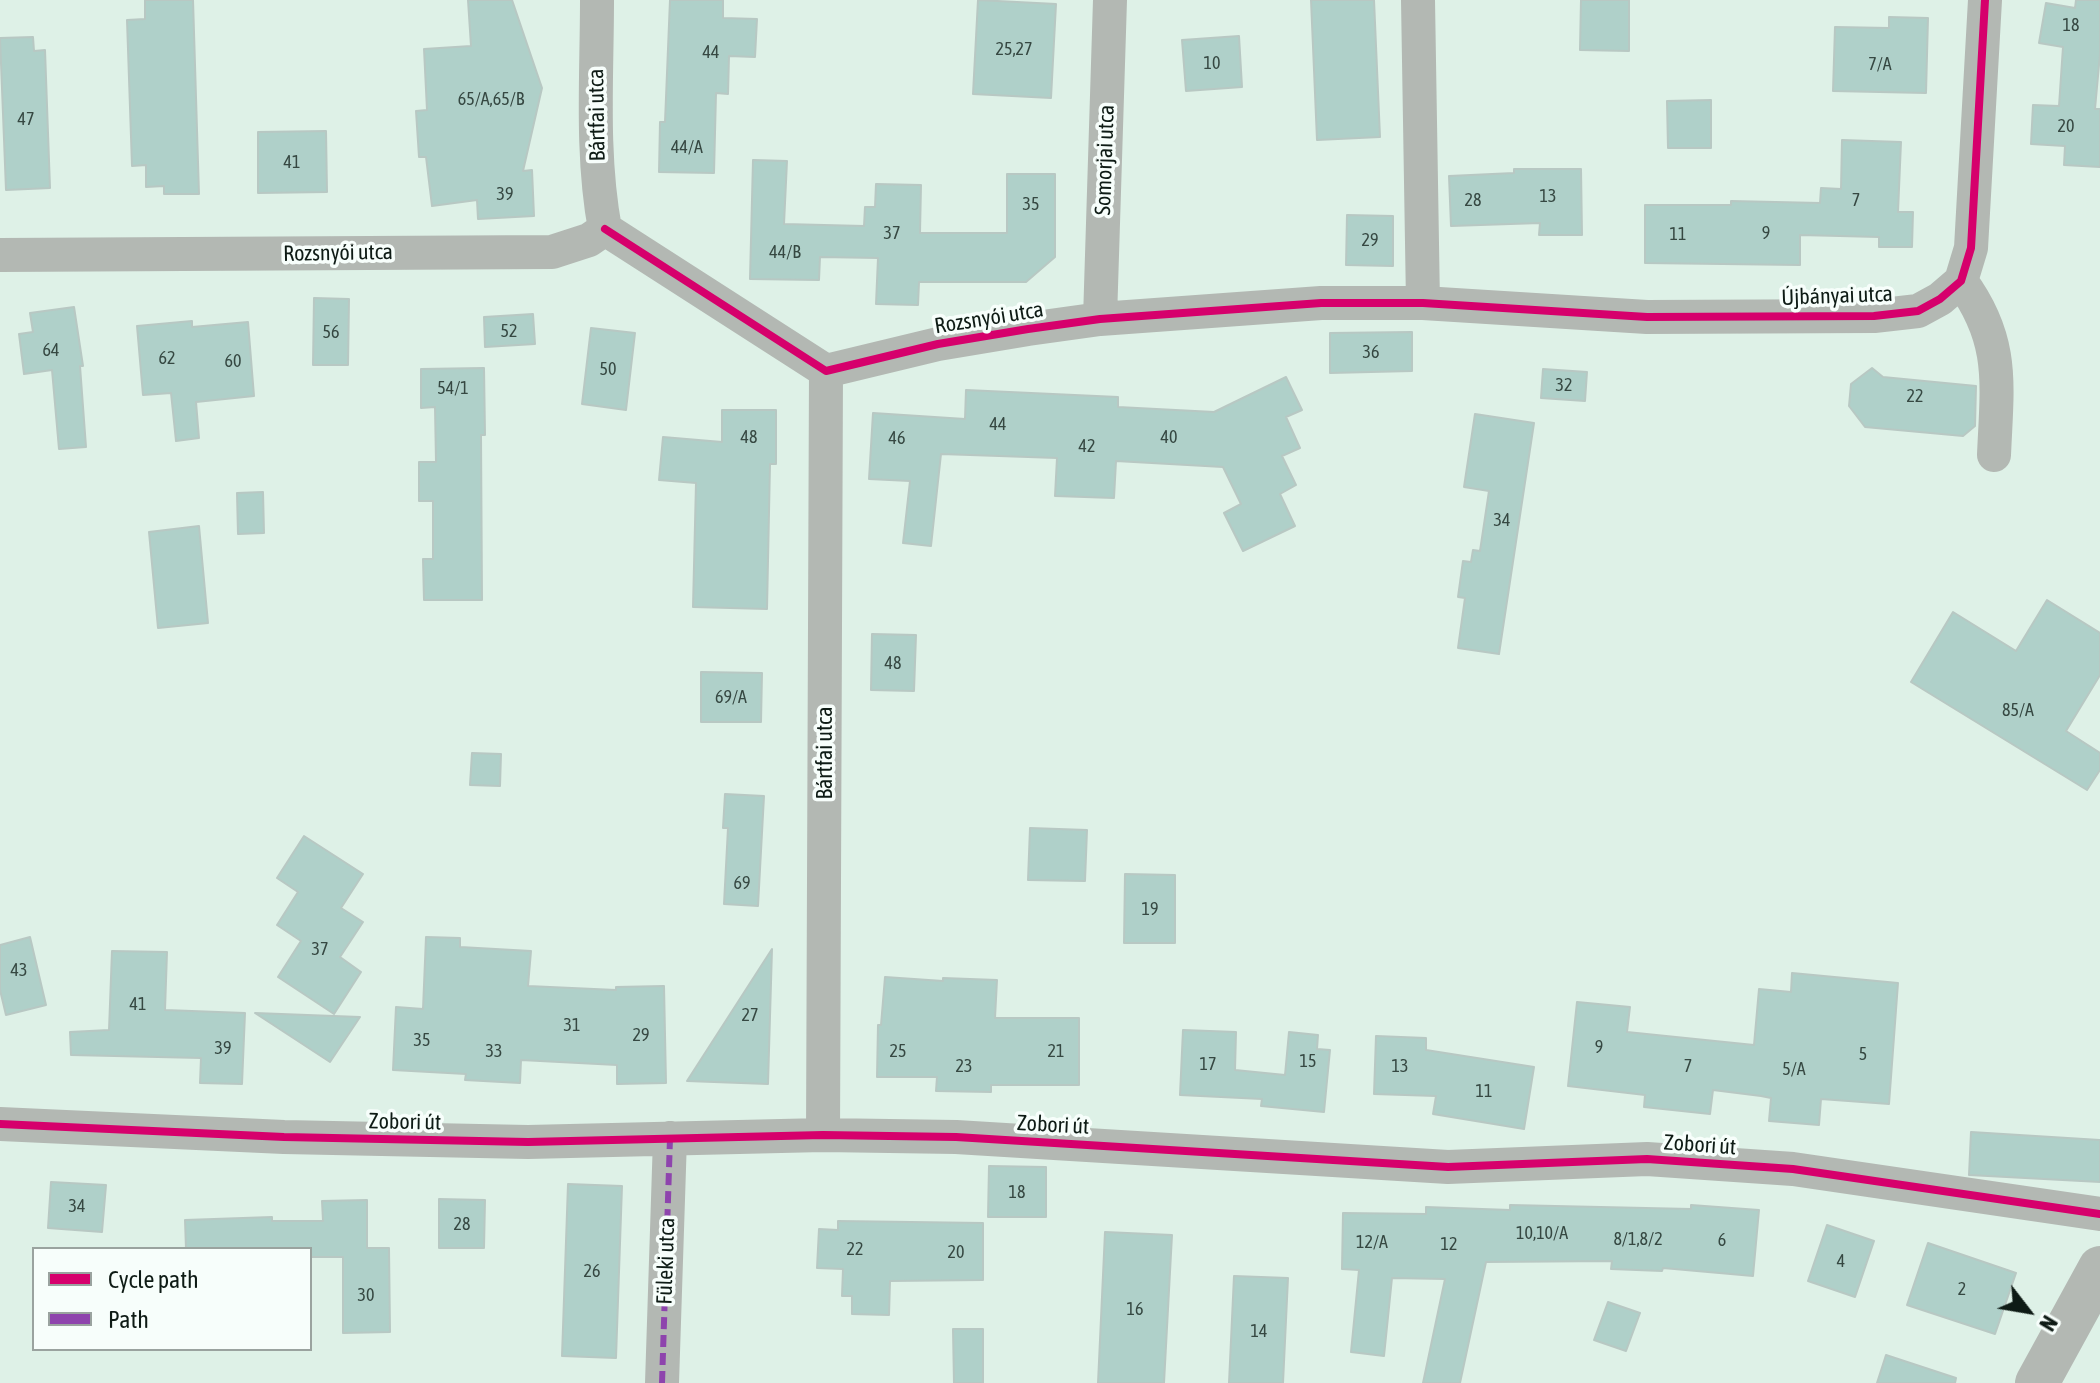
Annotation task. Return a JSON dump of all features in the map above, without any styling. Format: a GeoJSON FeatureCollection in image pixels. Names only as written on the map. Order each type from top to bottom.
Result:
{"type":"FeatureCollection","features":[{"type":"Feature","properties":{"kind":"street","name":"Bártfai utca"},"geometry":{"type":"LineString","coordinates":[[597,0],[596,147],[599,198],[605,229]]}},
{"type":"Feature","properties":{"kind":"street","name":"Somorjai utca"},"geometry":{"type":"LineString","coordinates":[[1100,319],[1110,0]]}},
{"type":"Feature","properties":{"kind":"street"},"geometry":{"type":"LineString","coordinates":[[1418,0],[1423,303]]}},
{"type":"Feature","properties":{"kind":"street"},"geometry":{"type":"LineString","coordinates":[[1985,0],[1971,248],[1961,281],[1976,302],[1990,333],[1998,371],[1994,455]]}},
{"type":"Feature","properties":{"kind":"street","name":"Rozsnyói utca"},"geometry":{"type":"LineString","coordinates":[[0,255],[552,252],[589,240],[605,229]]}},
{"type":"Feature","properties":{"kind":"street"},"geometry":{"type":"LineString","coordinates":[[605,229],[826,371]]}},
{"type":"Feature","properties":{"kind":"street","name":"Újbányai utca"},"geometry":{"type":"LineString","coordinates":[[1423,303],[1647,317],[1874,316],[1918,311],[1940,299],[1961,281]]}},
{"type":"Feature","properties":{"kind":"street","name":"Rozsnyói utca"},"geometry":{"type":"LineString","coordinates":[[826,371],[938,344],[1100,319],[1321,303],[1423,303]]}},
{"type":"Feature","properties":{"kind":"street","name":"Bártfai utca"},"geometry":{"type":"LineString","coordinates":[[823,1135],[826,371]]}},
{"type":"Feature","properties":{"kind":"street","name":"Zobori út"},"geometry":{"type":"LineString","coordinates":[[0,1124],[284,1137],[528,1142],[823,1135],[956,1137],[1448,1167],[1647,1159],[1793,1169],[2100,1214]]}},
{"type":"Feature","properties":{"kind":"street","name":"Füleki utca"},"geometry":{"type":"LineString","coordinates":[[662,1383],[670,1138]]}},
{"type":"Feature","properties":{"kind":"street"},"geometry":{"type":"LineString","coordinates":[[2037,1383],[2100,1268]]}},
{"type":"Feature","properties":{"kind":"building"},"geometry":{"type":"Polygon","coordinates":[[[145,0],[193,0],[199,194],[164,194],[164,186],[146,187],[146,165],[132,166],[127,20],[145,19],[145,0]]]}},
{"type":"Feature","properties":{"kind":"building"},"geometry":{"type":"Polygon","coordinates":[[[468,0],[512,0],[542,88],[523,171],[532,170],[534,216],[478,219],[477,200],[432,206],[426,157],[419,157],[416,111],[427,110],[424,49],[471,46],[468,0]]]}},
{"type":"Feature","properties":{"kind":"building"},"geometry":{"type":"Polygon","coordinates":[[[670,0],[723,0],[723,18],[757,19],[755,57],[729,56],[728,94],[716,93],[714,173],[659,172],[660,122],[665,122],[670,0]]]}},
{"type":"Feature","properties":{"kind":"building"},"geometry":{"type":"Polygon","coordinates":[[[978,0],[1056,4],[1051,98],[973,94],[978,0]]]}},
{"type":"Feature","properties":{"kind":"building"},"geometry":{"type":"Polygon","coordinates":[[[1311,0],[1374,0],[1380,137],[1317,140],[1311,0]]]}},
{"type":"Feature","properties":{"kind":"building"},"geometry":{"type":"Polygon","coordinates":[[[1581,0],[1629,0],[1629,51],[1580,50],[1581,0]]]}},
{"type":"Feature","properties":{"kind":"building"},"geometry":{"type":"Polygon","coordinates":[[[2076,0],[2100,0],[2100,54],[2095,109],[2100,109],[2100,167],[2064,165],[2065,146],[2031,144],[2033,105],[2059,106],[2063,47],[2039,43],[2046,3],[2075,8],[2076,0]]]}},
{"type":"Feature","properties":{"kind":"building"},"geometry":{"type":"Polygon","coordinates":[[[1889,17],[1928,18],[1926,93],[1833,91],[1835,27],[1889,28],[1889,17]]]}},
{"type":"Feature","properties":{"kind":"building"},"geometry":{"type":"Polygon","coordinates":[[[1239,36],[1242,87],[1186,91],[1182,40],[1239,36]]]}},
{"type":"Feature","properties":{"kind":"building"},"geometry":{"type":"Polygon","coordinates":[[[33,37],[34,51],[45,50],[50,188],[6,190],[0,38],[33,37]]]}},
{"type":"Feature","properties":{"kind":"building"},"geometry":{"type":"Polygon","coordinates":[[[1711,100],[1711,148],[1668,148],[1667,101],[1711,100]]]}},
{"type":"Feature","properties":{"kind":"building"},"geometry":{"type":"Polygon","coordinates":[[[326,131],[327,192],[258,193],[258,132],[326,131]]]}},
{"type":"Feature","properties":{"kind":"building"},"geometry":{"type":"Polygon","coordinates":[[[1842,140],[1901,142],[1898,212],[1913,212],[1912,247],[1879,247],[1879,237],[1800,235],[1800,265],[1645,263],[1645,205],[1731,205],[1731,201],[1820,203],[1821,188],[1841,189],[1842,140]]]}},
{"type":"Feature","properties":{"kind":"building"},"geometry":{"type":"Polygon","coordinates":[[[753,160],[787,161],[784,224],[864,226],[865,207],[875,207],[876,184],[921,185],[920,233],[1007,233],[1007,174],[1055,174],[1055,257],[1026,282],[919,282],[918,305],[876,304],[878,258],[820,257],[819,280],[750,279],[753,160]]]}},
{"type":"Feature","properties":{"kind":"building"},"geometry":{"type":"Polygon","coordinates":[[[1514,169],[1581,169],[1582,235],[1539,235],[1540,223],[1451,226],[1449,176],[1514,173],[1514,169]]]}},
{"type":"Feature","properties":{"kind":"building"},"geometry":{"type":"Polygon","coordinates":[[[1347,215],[1393,216],[1393,266],[1346,265],[1347,215]]]}},
{"type":"Feature","properties":{"kind":"building"},"geometry":{"type":"Polygon","coordinates":[[[314,298],[349,299],[348,365],[313,365],[314,298]]]}},
{"type":"Feature","properties":{"kind":"building"},"geometry":{"type":"Polygon","coordinates":[[[74,307],[83,366],[80,366],[86,447],[59,449],[52,370],[24,374],[19,334],[33,332],[30,313],[74,307]]]}},
{"type":"Feature","properties":{"kind":"building"},"geometry":{"type":"Polygon","coordinates":[[[533,314],[535,344],[485,347],[484,317],[533,314]]]}},
{"type":"Feature","properties":{"kind":"building"},"geometry":{"type":"Polygon","coordinates":[[[192,321],[192,327],[248,322],[254,396],[196,402],[199,438],[176,441],[171,393],[143,395],[137,326],[192,321]]]}},
{"type":"Feature","properties":{"kind":"building"},"geometry":{"type":"Polygon","coordinates":[[[591,328],[635,333],[626,410],[582,404],[591,328]]]}},
{"type":"Feature","properties":{"kind":"building"},"geometry":{"type":"Polygon","coordinates":[[[1412,332],[1412,371],[1330,373],[1330,333],[1412,332]]]}},
{"type":"Feature","properties":{"kind":"building"},"geometry":{"type":"Polygon","coordinates":[[[484,368],[485,435],[481,435],[482,600],[424,600],[423,559],[433,559],[433,501],[419,501],[419,462],[436,462],[435,407],[421,408],[421,369],[484,368]]]}},
{"type":"Feature","properties":{"kind":"building"},"geometry":{"type":"Polygon","coordinates":[[[1872,368],[1883,377],[1976,386],[1975,426],[1963,436],[1865,427],[1849,406],[1851,384],[1872,368]]]}},
{"type":"Feature","properties":{"kind":"building"},"geometry":{"type":"Polygon","coordinates":[[[1543,369],[1587,372],[1585,401],[1541,398],[1543,369]]]}},
{"type":"Feature","properties":{"kind":"building"},"geometry":{"type":"Polygon","coordinates":[[[1286,377],[1302,410],[1286,417],[1300,448],[1282,456],[1296,485],[1280,494],[1295,526],[1243,551],[1224,513],[1241,504],[1223,467],[1116,461],[1114,498],[1055,496],[1057,458],[941,454],[931,546],[903,543],[910,481],[869,479],[873,413],[965,419],[966,390],[1118,397],[1118,407],[1214,412],[1286,377]]]}},
{"type":"Feature","properties":{"kind":"building"},"geometry":{"type":"Polygon","coordinates":[[[722,410],[776,410],[776,464],[770,464],[767,609],[693,607],[696,483],[659,480],[663,437],[722,442],[722,410]]]}},
{"type":"Feature","properties":{"kind":"building"},"geometry":{"type":"Polygon","coordinates":[[[1475,414],[1534,423],[1499,654],[1458,648],[1465,598],[1458,597],[1463,561],[1471,562],[1473,550],[1480,551],[1489,491],[1464,487],[1475,414]]]}},
{"type":"Feature","properties":{"kind":"building"},"geometry":{"type":"Polygon","coordinates":[[[263,492],[264,533],[238,534],[237,493],[263,492]]]}},
{"type":"Feature","properties":{"kind":"building"},"geometry":{"type":"Polygon","coordinates":[[[199,526],[208,623],[158,628],[149,532],[199,526]]]}},
{"type":"Feature","properties":{"kind":"building"},"geometry":{"type":"Polygon","coordinates":[[[2047,600],[2100,633],[2100,675],[2066,731],[2100,753],[2100,770],[2087,790],[1911,682],[1953,612],[2016,651],[2047,600]]]}},
{"type":"Feature","properties":{"kind":"building"},"geometry":{"type":"Polygon","coordinates":[[[872,634],[916,635],[914,691],[871,690],[872,634]]]}},
{"type":"Feature","properties":{"kind":"building"},"geometry":{"type":"Polygon","coordinates":[[[701,672],[762,673],[761,722],[701,722],[701,672]]]}},
{"type":"Feature","properties":{"kind":"building"},"geometry":{"type":"Polygon","coordinates":[[[472,753],[501,754],[500,786],[470,785],[472,753]]]}},
{"type":"Feature","properties":{"kind":"building"},"geometry":{"type":"Polygon","coordinates":[[[725,794],[764,796],[758,906],[724,904],[728,828],[723,828],[725,794]]]}},
{"type":"Feature","properties":{"kind":"building"},"geometry":{"type":"Polygon","coordinates":[[[1030,828],[1087,830],[1085,881],[1028,880],[1030,828]]]}},
{"type":"Feature","properties":{"kind":"building"},"geometry":{"type":"Polygon","coordinates":[[[304,836],[363,874],[341,908],[363,922],[340,957],[361,972],[334,1014],[278,977],[301,941],[277,925],[298,892],[277,878],[304,836]]]}},
{"type":"Feature","properties":{"kind":"building"},"geometry":{"type":"Polygon","coordinates":[[[1125,874],[1175,875],[1175,943],[1124,943],[1125,874]]]}},
{"type":"Feature","properties":{"kind":"building"},"geometry":{"type":"Polygon","coordinates":[[[30,937],[46,1005],[6,1015],[0,990],[0,945],[30,937]]]}},
{"type":"Feature","properties":{"kind":"building"},"geometry":{"type":"Polygon","coordinates":[[[426,937],[460,938],[460,947],[531,951],[528,986],[616,990],[616,987],[664,986],[666,1083],[617,1084],[617,1065],[521,1060],[520,1083],[465,1080],[466,1074],[393,1070],[396,1007],[423,1009],[426,937]]]}},
{"type":"Feature","properties":{"kind":"building"},"geometry":{"type":"Polygon","coordinates":[[[772,949],[768,1084],[687,1081],[772,949]]]}},
{"type":"Feature","properties":{"kind":"building"},"geometry":{"type":"Polygon","coordinates":[[[112,951],[167,952],[165,1010],[245,1013],[242,1084],[200,1083],[201,1058],[71,1055],[70,1032],[109,1030],[112,951]]]}},
{"type":"Feature","properties":{"kind":"building"},"geometry":{"type":"Polygon","coordinates":[[[1792,973],[1898,983],[1889,1104],[1821,1099],[1819,1125],[1769,1121],[1771,1098],[1761,1096],[1713,1090],[1710,1114],[1644,1107],[1645,1095],[1568,1086],[1577,1002],[1630,1007],[1627,1032],[1754,1045],[1759,989],[1791,992],[1792,973]]]}},
{"type":"Feature","properties":{"kind":"building"},"geometry":{"type":"Polygon","coordinates":[[[885,977],[943,981],[943,978],[997,980],[995,1018],[1079,1018],[1079,1085],[991,1085],[991,1092],[936,1091],[937,1077],[877,1077],[878,1025],[881,1025],[885,977]]]}},
{"type":"Feature","properties":{"kind":"building"},"geometry":{"type":"Polygon","coordinates":[[[255,1013],[360,1017],[330,1062],[255,1013]]]}},
{"type":"Feature","properties":{"kind":"building"},"geometry":{"type":"Polygon","coordinates":[[[1183,1030],[1236,1032],[1235,1070],[1285,1075],[1289,1032],[1318,1035],[1317,1049],[1330,1050],[1324,1112],[1261,1106],[1262,1099],[1180,1095],[1183,1030]]]}},
{"type":"Feature","properties":{"kind":"building"},"geometry":{"type":"Polygon","coordinates":[[[1376,1036],[1426,1038],[1426,1050],[1534,1067],[1524,1129],[1433,1114],[1436,1096],[1374,1094],[1376,1036]]]}},
{"type":"Feature","properties":{"kind":"building"},"geometry":{"type":"Polygon","coordinates":[[[1971,1132],[2100,1140],[2100,1182],[1969,1175],[1971,1132]]]}},
{"type":"Feature","properties":{"kind":"building"},"geometry":{"type":"Polygon","coordinates":[[[989,1166],[1046,1167],[1046,1217],[988,1217],[989,1166]]]}},
{"type":"Feature","properties":{"kind":"building"},"geometry":{"type":"Polygon","coordinates":[[[51,1182],[106,1185],[102,1232],[48,1228],[51,1182]]]}},
{"type":"Feature","properties":{"kind":"building"},"geometry":{"type":"Polygon","coordinates":[[[568,1184],[622,1186],[616,1358],[562,1356],[568,1184]]]}},
{"type":"Feature","properties":{"kind":"building"},"geometry":{"type":"Polygon","coordinates":[[[439,1199],[485,1200],[484,1248],[439,1248],[439,1199]]]}},
{"type":"Feature","properties":{"kind":"building"},"geometry":{"type":"Polygon","coordinates":[[[367,1200],[367,1248],[389,1248],[390,1332],[343,1333],[343,1257],[312,1257],[312,1247],[186,1247],[185,1220],[272,1217],[272,1221],[323,1221],[322,1201],[367,1200]]]}},
{"type":"Feature","properties":{"kind":"building"},"geometry":{"type":"Polygon","coordinates":[[[1510,1205],[1691,1209],[1691,1205],[1759,1210],[1753,1276],[1663,1268],[1662,1271],[1611,1269],[1612,1261],[1486,1262],[1460,1383],[1423,1383],[1445,1279],[1392,1278],[1384,1356],[1351,1352],[1359,1270],[1342,1269],[1343,1213],[1426,1214],[1426,1207],[1510,1210],[1510,1205]]]}},
{"type":"Feature","properties":{"kind":"building"},"geometry":{"type":"Polygon","coordinates":[[[838,1221],[983,1223],[983,1280],[890,1281],[889,1315],[852,1314],[852,1296],[842,1296],[843,1269],[817,1268],[819,1229],[838,1230],[838,1221]]]}},
{"type":"Feature","properties":{"kind":"building"},"geometry":{"type":"Polygon","coordinates":[[[1827,1225],[1874,1241],[1855,1297],[1808,1281],[1827,1225]]]}},
{"type":"Feature","properties":{"kind":"building"},"geometry":{"type":"Polygon","coordinates":[[[1105,1232],[1172,1235],[1164,1383],[1098,1383],[1105,1232]]]}},
{"type":"Feature","properties":{"kind":"building"},"geometry":{"type":"Polygon","coordinates":[[[1928,1243],[2016,1273],[1995,1334],[1907,1305],[1928,1243]]]}},
{"type":"Feature","properties":{"kind":"building"},"geometry":{"type":"Polygon","coordinates":[[[1234,1276],[1288,1278],[1283,1383],[1229,1383],[1234,1276]]]}},
{"type":"Feature","properties":{"kind":"building"},"geometry":{"type":"Polygon","coordinates":[[[1608,1302],[1640,1313],[1626,1351],[1594,1340],[1608,1302]]]}},
{"type":"Feature","properties":{"kind":"building"},"geometry":{"type":"Polygon","coordinates":[[[953,1329],[983,1329],[983,1383],[954,1383],[953,1329]]]}},
{"type":"Feature","properties":{"kind":"building"},"geometry":{"type":"Polygon","coordinates":[[[1886,1355],[1956,1378],[1955,1383],[1877,1383],[1886,1355]]]}},
{"type":"Feature","properties":{"kind":"marked path"},"geometry":{"type":"LineString","coordinates":[[662,1383],[670,1138]]}},
{"type":"Feature","properties":{"kind":"cycle path"},"geometry":{"type":"LineString","coordinates":[[605,229],[826,371],[938,344],[1100,319],[1321,303],[1423,303],[1647,317],[1874,316],[1918,311],[1940,299],[1961,281],[1971,248],[1985,0]]}},
{"type":"Feature","properties":{"kind":"cycle path"},"geometry":{"type":"LineString","coordinates":[[0,1124],[284,1137],[528,1142],[823,1135],[956,1137],[1448,1167],[1647,1159],[1793,1169],[2100,1214]]}}]}
